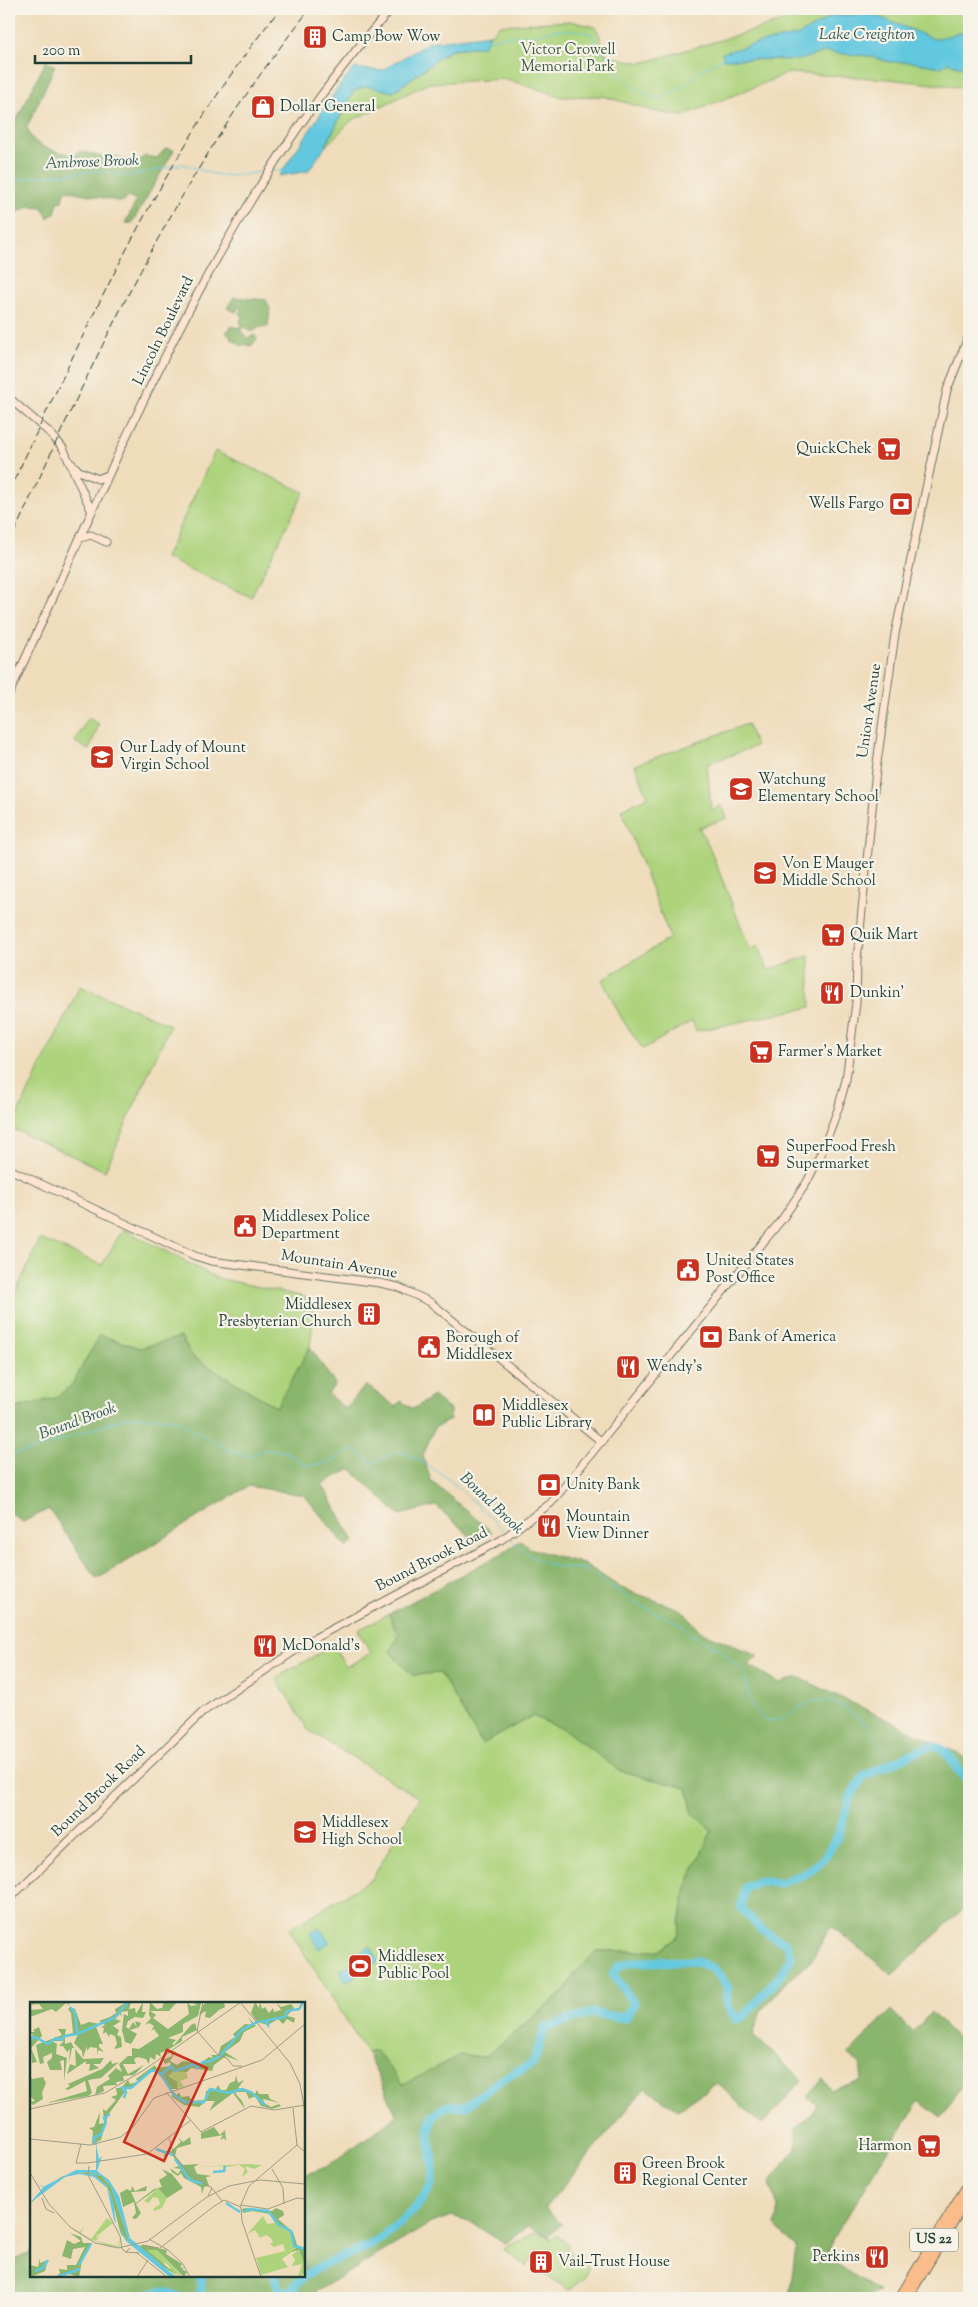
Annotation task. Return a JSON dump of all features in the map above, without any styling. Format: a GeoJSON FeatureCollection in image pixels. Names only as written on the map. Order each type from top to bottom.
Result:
{"type":"FeatureCollection","features":[{"type":"Feature","properties":{"kind":"highway","name":"US 22"},"geometry":{"type":"LineString","coordinates":[[899,2298],[969,2182]]}},
{"type":"Feature","properties":{"kind":"highway","name":"US 22"},"geometry":{"type":"LineString","coordinates":[[908,2298],[969,2196]]}},
{"type":"Feature","properties":{"kind":"main road","name":"Lincoln Boulevard"},"geometry":{"type":"LineString","coordinates":[[9,694],[110,473],[187,313],[264,179],[330,80],[391,9]]}},
{"type":"Feature","properties":{"kind":"main road","name":"Union Avenue"},"geometry":{"type":"LineString","coordinates":[[842,1099],[852,1039],[858,978],[857,959],[874,786],[894,634],[947,390],[969,335]]}},
{"type":"Feature","properties":{"kind":"main road"},"geometry":{"type":"LineString","coordinates":[[9,398],[50,433],[63,448],[92,512]]}},
{"type":"Feature","properties":{"kind":"main road"},"geometry":{"type":"LineString","coordinates":[[70,461],[79,471],[98,479],[104,479],[110,473]]}},
{"type":"Feature","properties":{"kind":"main road"},"geometry":{"type":"LineString","coordinates":[[80,538],[92,535],[106,542]]}},
{"type":"Feature","properties":{"kind":"main road","name":"Bound Brook Road"},"geometry":{"type":"LineString","coordinates":[[9,1899],[204,1711],[311,1640],[501,1540],[551,1503],[795,1201],[817,1163],[842,1099]]}},
{"type":"Feature","properties":{"kind":"main road","name":"Mountain Avenue"},"geometry":{"type":"LineString","coordinates":[[9,1170],[195,1256],[211,1261],[380,1283],[415,1294],[430,1302],[602,1442]]}},
{"type":"Feature","properties":{"kind":"green space","name":"Victor Crowell Memorial Park"},"geometry":{"type":"Polygon","coordinates":[[[826,9],[969,9],[969,88],[888,79],[789,73],[682,116],[657,112],[603,96],[562,97],[506,79],[429,83],[351,121],[325,147],[353,92],[366,85],[393,92],[451,49],[484,46],[490,34],[500,25],[570,21],[596,27],[607,56],[642,63],[826,9]]]}},
{"type":"Feature","properties":{"kind":"green space"},"geometry":{"type":"Polygon","coordinates":[[[46,61],[55,66],[27,127],[34,140],[39,144],[45,148],[67,154],[75,155],[80,151],[103,157],[111,155],[135,163],[145,156],[157,158],[166,148],[174,150],[132,223],[125,223],[137,200],[128,197],[122,202],[66,190],[62,201],[58,202],[55,213],[48,218],[42,207],[29,206],[9,217],[9,140],[14,125],[46,61]]]}},
{"type":"Feature","properties":{"kind":"green space"},"geometry":{"type":"Polygon","coordinates":[[[234,297],[266,300],[270,309],[268,327],[260,327],[252,332],[243,326],[241,331],[248,338],[255,335],[257,339],[251,346],[244,344],[242,346],[230,338],[231,336],[226,332],[232,326],[239,328],[242,325],[240,321],[243,316],[239,314],[241,309],[238,307],[236,312],[227,308],[234,297]]]}},
{"type":"Feature","properties":{"kind":"green space"},"geometry":{"type":"Polygon","coordinates":[[[215,451],[304,492],[251,597],[165,558],[215,451]]]}},
{"type":"Feature","properties":{"kind":"green space"},"geometry":{"type":"Polygon","coordinates":[[[88,718],[99,724],[89,750],[75,742],[88,718]]]}},
{"type":"Feature","properties":{"kind":"green space"},"geometry":{"type":"Polygon","coordinates":[[[747,724],[756,746],[707,764],[711,810],[722,806],[727,818],[699,828],[708,844],[750,949],[759,946],[768,970],[809,956],[811,1007],[696,1031],[692,1021],[643,1049],[622,1019],[602,980],[670,938],[621,809],[648,797],[635,765],[747,724]]]}},
{"type":"Feature","properties":{"kind":"green space"},"geometry":{"type":"Polygon","coordinates":[[[80,986],[170,1025],[105,1171],[11,1128],[80,986]]]}},
{"type":"Feature","properties":{"kind":"green space"},"geometry":{"type":"Polygon","coordinates":[[[123,1229],[217,1278],[305,1297],[314,1313],[310,1347],[277,1408],[193,1357],[181,1337],[140,1348],[100,1335],[71,1386],[55,1398],[9,1410],[9,1303],[11,1303],[40,1239],[102,1265],[123,1229]]]}},
{"type":"Feature","properties":{"kind":"green space"},"geometry":{"type":"Polygon","coordinates":[[[100,1335],[140,1348],[181,1337],[193,1357],[276,1407],[310,1347],[335,1384],[328,1394],[345,1409],[366,1385],[396,1407],[401,1401],[413,1409],[433,1396],[450,1410],[450,1420],[434,1428],[423,1456],[431,1481],[492,1532],[462,1548],[470,1536],[436,1506],[399,1515],[351,1469],[322,1484],[354,1541],[347,1547],[304,1495],[248,1486],[97,1579],[49,1509],[23,1522],[9,1512],[9,1410],[55,1398],[71,1386],[100,1335]]]}},
{"type":"Feature","properties":{"kind":"green space"},"geometry":{"type":"Polygon","coordinates":[[[521,1540],[529,1548],[586,1565],[621,1588],[682,1610],[700,1631],[758,1656],[749,1665],[779,1683],[798,1677],[955,1752],[969,1761],[969,1903],[893,1975],[831,1926],[811,1961],[783,1985],[761,2011],[753,2035],[802,2080],[762,2125],[717,2083],[678,2110],[645,2088],[545,2208],[562,2224],[549,2236],[528,2226],[505,2244],[469,2221],[452,2216],[431,2223],[317,2291],[311,2298],[9,2298],[9,2260],[18,2259],[30,2252],[30,2277],[305,2277],[305,2175],[326,2167],[397,2116],[367,2053],[376,2051],[403,2085],[460,2055],[485,2057],[566,1990],[575,1973],[597,1951],[659,1951],[678,1937],[686,1887],[712,1830],[693,1814],[687,1788],[620,1771],[565,1730],[532,1716],[482,1744],[440,1673],[412,1675],[390,1652],[399,1634],[389,1614],[508,1550],[521,1540]]]}},
{"type":"Feature","properties":{"kind":"green space"},"geometry":{"type":"Polygon","coordinates":[[[389,1614],[412,1675],[440,1673],[482,1744],[532,1716],[565,1730],[620,1771],[687,1788],[693,1814],[712,1830],[686,1887],[678,1937],[659,1951],[597,1951],[575,1973],[566,1990],[485,2057],[460,2055],[403,2086],[376,2051],[367,2053],[289,1929],[372,1879],[419,1798],[308,1730],[276,1678],[333,1645],[346,1667],[371,1653],[358,1630],[389,1614]]]}},
{"type":"Feature","properties":{"kind":"green space"},"geometry":{"type":"Polygon","coordinates":[[[891,2010],[913,2032],[931,2012],[969,2051],[969,2075],[941,2118],[919,2101],[832,2240],[828,2258],[879,2292],[865,2298],[786,2298],[790,2292],[796,2247],[775,2225],[778,2208],[770,2183],[796,2149],[796,2128],[813,2113],[817,2103],[807,2097],[823,2079],[831,2090],[862,2080],[860,2063],[847,2055],[891,2010]]]}},
{"type":"Feature","properties":{"kind":"green space"},"geometry":{"type":"Polygon","coordinates":[[[536,2232],[549,2236],[551,2240],[556,2235],[569,2245],[566,2248],[588,2267],[585,2277],[569,2290],[544,2274],[550,2265],[550,2258],[541,2248],[526,2266],[503,2249],[536,2232]]]}},
{"type":"Feature","properties":{"kind":"water","name":"Lake Creighton"},"geometry":{"type":"Polygon","coordinates":[[[872,14],[934,39],[969,31],[969,67],[957,66],[948,62],[942,67],[910,62],[889,62],[869,56],[824,52],[800,60],[724,59],[722,53],[799,35],[832,16],[872,14]]]}},
{"type":"Feature","properties":{"kind":"water"},"geometry":{"type":"Polygon","coordinates":[[[490,34],[484,46],[451,49],[393,92],[366,86],[353,92],[325,147],[308,171],[279,176],[340,85],[355,68],[381,71],[430,42],[490,34]]]}},
{"type":"Feature","properties":{"kind":"water"},"geometry":{"type":"Polygon","coordinates":[[[319,1928],[330,1942],[319,1949],[310,1933],[319,1928]]]}},
{"type":"Feature","properties":{"kind":"water","name":"Middlesex Public Pool"},"geometry":{"type":"Polygon","coordinates":[[[370,1946],[379,1961],[346,1982],[340,1971],[363,1957],[361,1952],[370,1946]]]}},
{"type":"Feature","properties":{"kind":"waterway","name":"Ambrose Brook"},"geometry":{"type":"LineString","coordinates":[[486,40],[506,36],[535,35],[555,30],[574,30],[592,34],[612,65],[628,82],[648,95],[660,99],[683,86],[701,70],[723,58]]}},
{"type":"Feature","properties":{"kind":"waterway","name":"Ambrose Brook"},"geometry":{"type":"LineString","coordinates":[[9,188],[19,180],[32,177],[98,171],[130,176],[183,164],[213,174],[234,176],[266,171]]}},
{"type":"Feature","properties":{"kind":"waterway","name":"Ambrose Brook"},"geometry":{"type":"LineString","coordinates":[[272,171],[283,170]]}},
{"type":"Feature","properties":{"kind":"waterway","name":"Bound Brook"},"geometry":{"type":"LineString","coordinates":[[9,1455],[34,1450],[129,1416],[175,1419],[230,1451],[246,1455],[252,1455],[263,1450],[284,1451],[308,1466],[329,1463],[348,1451],[356,1451],[367,1458],[371,1464],[398,1451],[443,1475],[506,1533]]}},
{"type":"Feature","properties":{"kind":"waterway","name":"Bound Brook"},"geometry":{"type":"LineString","coordinates":[[510,1538],[524,1552],[540,1561],[558,1567],[585,1569],[637,1604],[683,1625],[690,1634],[720,1650],[745,1673],[750,1700],[759,1716],[766,1720],[774,1721],[812,1702],[831,1702],[842,1706],[860,1719],[874,1735],[892,1763]]}},
{"type":"Feature","properties":{"kind":"waterway"},"geometry":{"type":"LineString","coordinates":[[305,2276],[325,2264],[359,2251],[384,2236],[418,2205],[432,2182],[433,2161],[429,2133],[433,2115],[447,2106],[466,2106],[503,2078],[533,2064],[545,2028],[591,2013],[625,2018],[634,2004],[613,1974],[619,1966],[633,1962],[695,1961],[714,1969],[728,1987],[727,2000],[733,2015],[736,2019],[744,2016],[782,1973],[791,1958],[786,1943],[760,1928],[741,1907],[745,1888],[759,1881],[780,1883],[805,1874],[823,1860],[838,1836],[850,1797],[864,1776],[927,1747],[935,1747],[946,1753],[969,1782]]}},
{"type":"Feature","properties":{"kind":"waterway"},"geometry":{"type":"LineString","coordinates":[[198,2298],[201,2288],[200,2277]]}},
{"type":"Feature","properties":{"kind":"waterway"},"geometry":{"type":"LineString","coordinates":[[275,2277],[279,2291],[285,2293],[291,2292],[304,2277]]}},
{"type":"Feature","properties":{"kind":"waterway"},"geometry":{"type":"LineString","coordinates":[[146,2298],[147,2295],[156,2292],[168,2293],[181,2298]]}},
{"type":"Feature","properties":{"kind":"railway"},"geometry":{"type":"LineString","coordinates":[[9,491],[68,366],[164,181],[238,64],[280,9]]}},
{"type":"Feature","properties":{"kind":"railway"},"geometry":{"type":"LineString","coordinates":[[9,544],[107,335],[180,200],[220,135],[263,71],[310,9]]}},
{"type":"Feature","properties":{"kind":"place","name":"Camp Bow Wow"},"geometry":{"type":"Point","coordinates":[315,37]}},
{"type":"Feature","properties":{"kind":"place","name":"Dollar General"},"geometry":{"type":"Point","coordinates":[263,107]}},
{"type":"Feature","properties":{"kind":"place","name":"QuickChek"},"geometry":{"type":"Point","coordinates":[889,449]}},
{"type":"Feature","properties":{"kind":"place","name":"Wells Fargo"},"geometry":{"type":"Point","coordinates":[901,504]}},
{"type":"Feature","properties":{"kind":"place","name":"Our Lady of Mount Virgin School"},"geometry":{"type":"Point","coordinates":[102,757]}},
{"type":"Feature","properties":{"kind":"place","name":"Watchung Elementary School"},"geometry":{"type":"Point","coordinates":[741,789]}},
{"type":"Feature","properties":{"kind":"place","name":"Von E Mauger Middle School"},"geometry":{"type":"Point","coordinates":[765,873]}},
{"type":"Feature","properties":{"kind":"place","name":"Quik Mart"},"geometry":{"type":"Point","coordinates":[833,935]}},
{"type":"Feature","properties":{"kind":"place","name":"Dunkin'"},"geometry":{"type":"Point","coordinates":[832,993]}},
{"type":"Feature","properties":{"kind":"place","name":"Farmer's Market"},"geometry":{"type":"Point","coordinates":[761,1052]}},
{"type":"Feature","properties":{"kind":"place","name":"SuperFood Fresh Supermarket"},"geometry":{"type":"Point","coordinates":[768,1156]}},
{"type":"Feature","properties":{"kind":"place","name":"Middlesex Police Department"},"geometry":{"type":"Point","coordinates":[245,1226]}},
{"type":"Feature","properties":{"kind":"place","name":"United States Post Office"},"geometry":{"type":"Point","coordinates":[688,1270]}},
{"type":"Feature","properties":{"kind":"place","name":"Middlesex Presbyterian Church"},"geometry":{"type":"Point","coordinates":[369,1314]}},
{"type":"Feature","properties":{"kind":"place","name":"Bank of America"},"geometry":{"type":"Point","coordinates":[711,1337]}},
{"type":"Feature","properties":{"kind":"place","name":"Borough of Middlesex"},"geometry":{"type":"Point","coordinates":[429,1347]}},
{"type":"Feature","properties":{"kind":"place","name":"Wendy's"},"geometry":{"type":"Point","coordinates":[628,1367]}},
{"type":"Feature","properties":{"kind":"place","name":"Middlesex Public Library"},"geometry":{"type":"Point","coordinates":[484,1415]}},
{"type":"Feature","properties":{"kind":"place","name":"Unity Bank"},"geometry":{"type":"Point","coordinates":[549,1485]}},
{"type":"Feature","properties":{"kind":"place","name":"Mountain View Dinner"},"geometry":{"type":"Point","coordinates":[549,1526]}},
{"type":"Feature","properties":{"kind":"place","name":"McDonald's"},"geometry":{"type":"Point","coordinates":[265,1646]}},
{"type":"Feature","properties":{"kind":"place","name":"Middlesex High School"},"geometry":{"type":"Point","coordinates":[305,1832]}},
{"type":"Feature","properties":{"kind":"place","name":"Middlesex Public Pool"},"geometry":{"type":"Point","coordinates":[360,1966]}},
{"type":"Feature","properties":{"kind":"place","name":"Harmon"},"geometry":{"type":"Point","coordinates":[929,2146]}},
{"type":"Feature","properties":{"kind":"place","name":"Green Brook Regional Center"},"geometry":{"type":"Point","coordinates":[625,2173]}},
{"type":"Feature","properties":{"kind":"place","name":"Perkins"},"geometry":{"type":"Point","coordinates":[877,2257]}},
{"type":"Feature","properties":{"kind":"place","name":"Vail–Trust House"},"geometry":{"type":"Point","coordinates":[541,2262]}}]}
